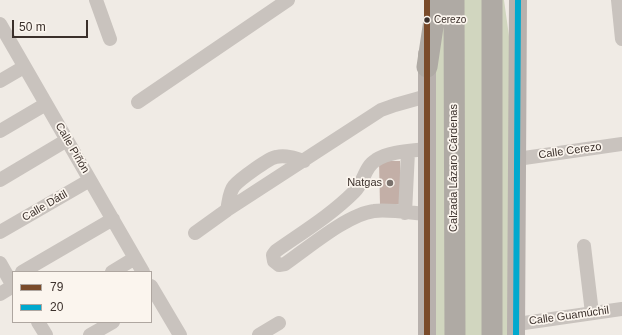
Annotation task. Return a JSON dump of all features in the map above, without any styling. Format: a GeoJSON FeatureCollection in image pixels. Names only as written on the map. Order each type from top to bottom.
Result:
{"type":"FeatureCollection","features":[{"type":"Feature","properties":{"kind":"highway"},"geometry":{"type":"LineString","coordinates":[[427,67],[437,0]]}},
{"type":"Feature","properties":{"kind":"highway","name":"Calzada Lázaro Cárdenas"},"geometry":{"type":"LineString","coordinates":[[454,0],[455,335]]}},
{"type":"Feature","properties":{"kind":"highway"},"geometry":{"type":"LineString","coordinates":[[492,0],[492,335]]}},
{"type":"Feature","properties":{"kind":"main road"},"geometry":{"type":"LineString","coordinates":[[427,0],[427,335]]}},
{"type":"Feature","properties":{"kind":"main road"},"geometry":{"type":"LineString","coordinates":[[517,329],[518,0]]}},
{"type":"Feature","properties":{"kind":"street"},"geometry":{"type":"LineString","coordinates":[[96,0],[110,39]]}},
{"type":"Feature","properties":{"kind":"street"},"geometry":{"type":"LineString","coordinates":[[138,102],[288,0]]}},
{"type":"Feature","properties":{"kind":"street"},"geometry":{"type":"LineString","coordinates":[[618,0],[622,39]]}},
{"type":"Feature","properties":{"kind":"street","name":"Calle Piñón"},"geometry":{"type":"LineString","coordinates":[[1,28],[142,271]]}},
{"type":"Feature","properties":{"kind":"street"},"geometry":{"type":"LineString","coordinates":[[0,81],[24,67]]}},
{"type":"Feature","properties":{"kind":"street"},"geometry":{"type":"LineString","coordinates":[[195,233],[227,210],[381,110],[427,96]]}},
{"type":"Feature","properties":{"kind":"street"},"geometry":{"type":"LineString","coordinates":[[0,131],[46,104]]}},
{"type":"Feature","properties":{"kind":"street"},"geometry":{"type":"LineString","coordinates":[[0,180],[67,140]]}},
{"type":"Feature","properties":{"kind":"street","name":"Calle Cerezo"},"geometry":{"type":"LineString","coordinates":[[517,159],[622,144]]}},
{"type":"Feature","properties":{"kind":"street"},"geometry":{"type":"LineString","coordinates":[[427,149],[385,155],[376,160],[368,167],[357,189],[341,205],[276,251],[273,255],[274,261],[279,265],[285,264],[350,219],[365,212],[376,210],[427,214]]}},
{"type":"Feature","properties":{"kind":"street"},"geometry":{"type":"LineString","coordinates":[[405,212],[408,152]]}},
{"type":"Feature","properties":{"kind":"street"},"geometry":{"type":"LineString","coordinates":[[227,210],[234,186],[253,171],[275,157],[289,157],[304,161]]}},
{"type":"Feature","properties":{"kind":"street","name":"Calle Dátil"},"geometry":{"type":"LineString","coordinates":[[0,232],[90,180]]}},
{"type":"Feature","properties":{"kind":"street"},"geometry":{"type":"LineString","coordinates":[[341,205],[350,219]]}},
{"type":"Feature","properties":{"kind":"street"},"geometry":{"type":"LineString","coordinates":[[24,271],[113,219]]}},
{"type":"Feature","properties":{"kind":"street"},"geometry":{"type":"LineString","coordinates":[[316,222],[325,236]]}},
{"type":"Feature","properties":{"kind":"street"},"geometry":{"type":"LineString","coordinates":[[584,246],[592,313]]}},
{"type":"Feature","properties":{"kind":"street"},"geometry":{"type":"LineString","coordinates":[[114,271],[135,258]]}},
{"type":"Feature","properties":{"kind":"street"},"geometry":{"type":"LineString","coordinates":[[0,263],[12,283],[0,294]]}},
{"type":"Feature","properties":{"kind":"street"},"geometry":{"type":"LineString","coordinates":[[153,294],[178,334]]}},
{"type":"Feature","properties":{"kind":"street","name":"Calle Guamúchil"},"geometry":{"type":"LineString","coordinates":[[517,329],[592,313],[622,309]]}},
{"type":"Feature","properties":{"kind":"street"},"geometry":{"type":"LineString","coordinates":[[32,323],[38,335]]}},
{"type":"Feature","properties":{"kind":"street"},"geometry":{"type":"LineString","coordinates":[[39,323],[46,335]]}},
{"type":"Feature","properties":{"kind":"street"},"geometry":{"type":"LineString","coordinates":[[90,335],[111,323]]}},
{"type":"Feature","properties":{"kind":"street"},"geometry":{"type":"LineString","coordinates":[[259,335],[279,323]]}},
{"type":"Feature","properties":{"kind":"green space"},"geometry":{"type":"Polygon","coordinates":[[[446,0],[445,335],[431,335],[431,66],[446,0]]]}},
{"type":"Feature","properties":{"kind":"green space"},"geometry":{"type":"Polygon","coordinates":[[[462,0],[483,0],[483,335],[462,335],[462,0]]]}},
{"type":"Feature","properties":{"kind":"green space"},"geometry":{"type":"Polygon","coordinates":[[[496,0],[504,0],[509,36],[510,335],[496,335],[496,0]]]}},
{"type":"Feature","properties":{"kind":"building","name":"Natgas"},"geometry":{"type":"Polygon","coordinates":[[[379,161],[400,161],[401,204],[380,205],[379,161]]]}},
{"type":"Feature","properties":{"kind":"transit line","name":"79"},"geometry":{"type":"LineString","coordinates":[[427,0],[427,335]]}},
{"type":"Feature","properties":{"kind":"transit line","name":"20"},"geometry":{"type":"LineString","coordinates":[[516,335],[518,0]]}},
{"type":"Feature","properties":{"kind":"place","name":"Cerezo"},"geometry":{"type":"Point","coordinates":[427,20]}},
{"type":"Feature","properties":{"kind":"place","name":"Natgas"},"geometry":{"type":"Point","coordinates":[390,183]}}]}
